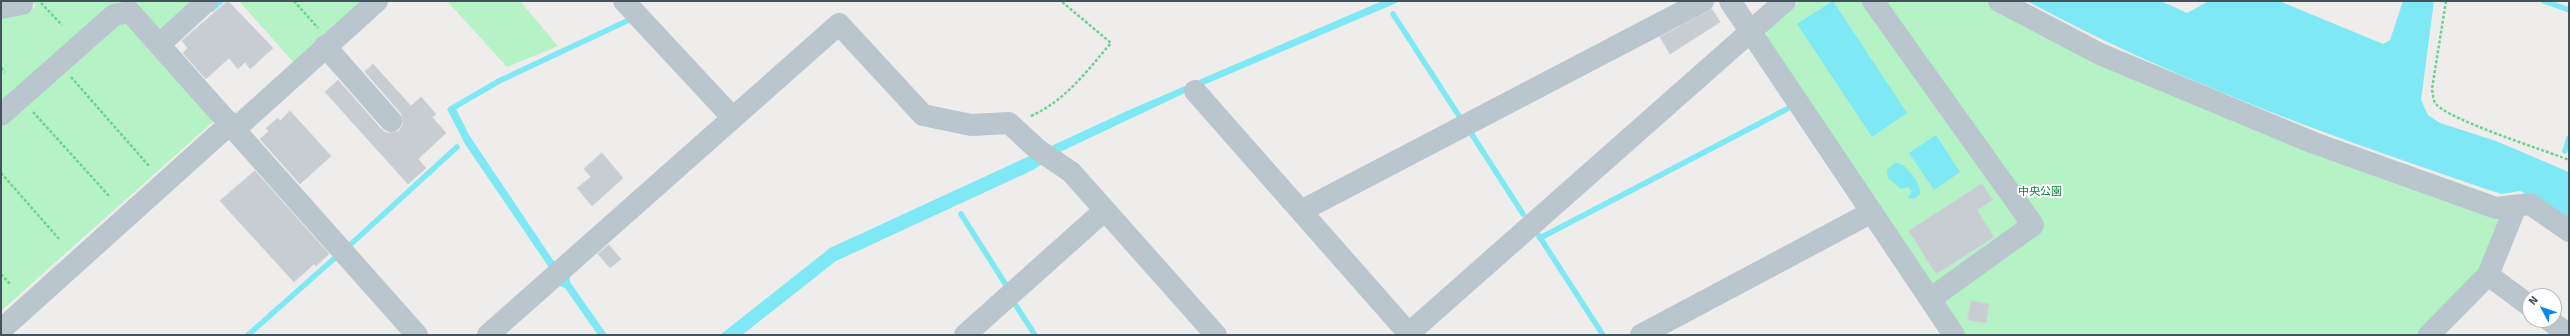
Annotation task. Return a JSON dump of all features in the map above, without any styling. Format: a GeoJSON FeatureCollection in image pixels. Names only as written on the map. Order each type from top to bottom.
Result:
{"type":"FeatureCollection","features":[{"type":"Feature","properties":{"kind":"street"},"geometry":{"type":"LineString","coordinates":[[159,45],[207,1]]}},
{"type":"Feature","properties":{"kind":"street"},"geometry":{"type":"LineString","coordinates":[[1,330],[377,1]]}},
{"type":"Feature","properties":{"kind":"street"},"geometry":{"type":"LineString","coordinates":[[624,1],[733,118]]}},
{"type":"Feature","properties":{"kind":"street"},"geometry":{"type":"LineString","coordinates":[[1301,211],[1703,1]]}},
{"type":"Feature","properties":{"kind":"street"},"geometry":{"type":"LineString","coordinates":[[1730,1],[1954,335]]}},
{"type":"Feature","properties":{"kind":"street"},"geometry":{"type":"LineString","coordinates":[[1195,91],[1409,334],[1752,32],[1785,1]]}},
{"type":"Feature","properties":{"kind":"street"},"geometry":{"type":"LineString","coordinates":[[1874,1],[2033,225],[1930,299]]}},
{"type":"Feature","properties":{"kind":"street"},"geometry":{"type":"LineString","coordinates":[[1999,1],[2100,54],[2314,142],[2496,208],[2530,204],[2569,231]]}},
{"type":"Feature","properties":{"kind":"street"},"geometry":{"type":"LineString","coordinates":[[1,115],[118,14],[130,12],[233,126],[417,335]]}},
{"type":"Feature","properties":{"kind":"street"},"geometry":{"type":"LineString","coordinates":[[488,335],[839,24],[923,115],[971,125],[1009,123],[1037,149],[1071,172],[1216,335]]}},
{"type":"Feature","properties":{"kind":"street"},"geometry":{"type":"LineString","coordinates":[[328,44],[391,121]]}},
{"type":"Feature","properties":{"kind":"street"},"geometry":{"type":"LineString","coordinates":[[2429,335],[2488,275],[2516,206]]}},
{"type":"Feature","properties":{"kind":"street"},"geometry":{"type":"LineString","coordinates":[[965,335],[1105,210]]}},
{"type":"Feature","properties":{"kind":"street"},"geometry":{"type":"LineString","coordinates":[[1641,335],[1872,212]]}},
{"type":"Feature","properties":{"kind":"street"},"geometry":{"type":"LineString","coordinates":[[2488,275],[2522,300]]}},
{"type":"Feature","properties":{"kind":"street"},"geometry":{"type":"LineString","coordinates":[[2560,328],[2569,335]]}},
{"type":"Feature","properties":{"kind":"path"},"geometry":{"type":"LineString","coordinates":[[294,1],[328,44]]}},
{"type":"Feature","properties":{"kind":"path"},"geometry":{"type":"LineString","coordinates":[[1009,123],[1055,104],[1068,93],[1111,43],[1061,1]]}},
{"type":"Feature","properties":{"kind":"path"},"geometry":{"type":"LineString","coordinates":[[2446,1],[2432,89],[2435,103],[2446,112],[2467,122],[2569,160]]}},
{"type":"Feature","properties":{"kind":"path"},"geometry":{"type":"LineString","coordinates":[[21,4],[62,24]]}},
{"type":"Feature","properties":{"kind":"path"},"geometry":{"type":"LineString","coordinates":[[59,64],[149,166]]}},
{"type":"Feature","properties":{"kind":"path"},"geometry":{"type":"LineString","coordinates":[[1,68],[5,72]]}},
{"type":"Feature","properties":{"kind":"path"},"geometry":{"type":"LineString","coordinates":[[20,98],[109,196]]}},
{"type":"Feature","properties":{"kind":"path"},"geometry":{"type":"LineString","coordinates":[[1,173],[60,240]]}},
{"type":"Feature","properties":{"kind":"path"},"geometry":{"type":"LineString","coordinates":[[1,274],[10,284]]}},
{"type":"Feature","properties":{"kind":"green space"},"geometry":{"type":"Polygon","coordinates":[[[31,1],[192,1],[146,43],[215,120],[1,311],[1,15],[36,7],[31,1]]]}},
{"type":"Feature","properties":{"kind":"green space"},"geometry":{"type":"Polygon","coordinates":[[[239,1],[367,1],[295,64],[239,1]]]}},
{"type":"Feature","properties":{"kind":"green space"},"geometry":{"type":"Polygon","coordinates":[[[447,1],[520,1],[558,46],[507,67],[447,1]]]}},
{"type":"Feature","properties":{"kind":"green space","name":"中央公園"},"geometry":{"type":"Polygon","coordinates":[[[1800,1],[1985,1],[2096,60],[2499,214],[2503,220],[2483,270],[2419,335],[1965,335],[1766,38],[1767,31],[1800,1]]]}},
{"type":"Feature","properties":{"kind":"water"},"geometry":{"type":"Polygon","coordinates":[[[1382,1],[1401,1],[1187,92],[1062,151],[1033,170],[836,261],[742,335],[720,335],[830,248],[1127,111],[1382,1]]]}},
{"type":"Feature","properties":{"kind":"water"},"geometry":{"type":"Polygon","coordinates":[[[1833,1],[1907,113],[1872,137],[1797,24],[1833,1]]]}},
{"type":"Feature","properties":{"kind":"water"},"geometry":{"type":"Polygon","coordinates":[[[2027,1],[2161,1],[2187,13],[2209,1],[2279,1],[2383,44],[2390,40],[2403,1],[2434,1],[2421,100],[2428,115],[2440,123],[2496,141],[2569,172],[2569,221],[2541,201],[2520,191],[2501,194],[2260,108],[2142,58],[2084,31],[2027,1]]]}},
{"type":"Feature","properties":{"kind":"water"},"geometry":{"type":"Polygon","coordinates":[[[454,105],[469,135],[553,260],[569,273],[570,282],[607,335],[598,335],[565,288],[557,285],[548,266],[465,144],[447,109],[454,105]]]}},
{"type":"Feature","properties":{"kind":"water"},"geometry":{"type":"Polygon","coordinates":[[[1936,135],[1960,172],[1934,190],[1909,153],[1936,135]]]}},
{"type":"Feature","properties":{"kind":"water"},"geometry":{"type":"Polygon","coordinates":[[[1895,163],[1904,166],[1916,180],[1920,194],[1914,199],[1908,198],[1912,191],[1908,187],[1901,189],[1888,178],[1887,170],[1895,163]]]}},
{"type":"Feature","properties":{"kind":"building"},"geometry":{"type":"Polygon","coordinates":[[[228,1],[273,48],[250,69],[245,62],[238,69],[229,58],[206,79],[183,53],[188,48],[182,41],[228,1]]]}},
{"type":"Feature","properties":{"kind":"building"},"geometry":{"type":"Polygon","coordinates":[[[1712,9],[1720,22],[1670,54],[1660,37],[1712,9]]]}},
{"type":"Feature","properties":{"kind":"building"},"geometry":{"type":"Polygon","coordinates":[[[373,64],[411,106],[421,97],[436,114],[432,117],[446,133],[418,159],[426,168],[408,184],[325,92],[338,80],[382,130],[387,133],[399,131],[403,125],[401,113],[365,72],[373,64]]]}},
{"type":"Feature","properties":{"kind":"building"},"geometry":{"type":"Polygon","coordinates":[[[290,111],[331,156],[300,184],[260,139],[269,131],[266,128],[278,118],[280,121],[290,111]]]}},
{"type":"Feature","properties":{"kind":"building"},"geometry":{"type":"Polygon","coordinates":[[[602,153],[623,178],[592,206],[577,188],[591,177],[584,169],[602,153]]]}},
{"type":"Feature","properties":{"kind":"building"},"geometry":{"type":"Polygon","coordinates":[[[255,171],[329,254],[316,266],[314,264],[294,282],[220,201],[255,171]]]}},
{"type":"Feature","properties":{"kind":"building"},"geometry":{"type":"Polygon","coordinates":[[[1982,184],[1993,200],[1977,210],[1994,237],[1936,274],[1909,231],[1982,184]]]}},
{"type":"Feature","properties":{"kind":"building"},"geometry":{"type":"Polygon","coordinates":[[[609,245],[621,259],[610,268],[598,254],[609,245]]]}},
{"type":"Feature","properties":{"kind":"building"},"geometry":{"type":"Polygon","coordinates":[[[1971,301],[1989,304],[1986,323],[1968,320],[1971,301]]]}},
{"type":"Feature","properties":{"kind":"waterway"},"geometry":{"type":"LineString","coordinates":[[212,9],[221,1]]}},
{"type":"Feature","properties":{"kind":"waterway"},"geometry":{"type":"LineString","coordinates":[[2544,1],[2569,10]]}},
{"type":"Feature","properties":{"kind":"waterway"},"geometry":{"type":"LineString","coordinates":[[1393,14],[1461,119]]}},
{"type":"Feature","properties":{"kind":"waterway"},"geometry":{"type":"LineString","coordinates":[[452,111],[451,109],[499,81],[631,19]]}},
{"type":"Feature","properties":{"kind":"waterway"},"geometry":{"type":"LineString","coordinates":[[1540,238],[1787,109]]}},
{"type":"Feature","properties":{"kind":"waterway"},"geometry":{"type":"LineString","coordinates":[[1469,130],[1523,214]]}},
{"type":"Feature","properties":{"kind":"waterway"},"geometry":{"type":"LineString","coordinates":[[2565,151],[2569,138]]}},
{"type":"Feature","properties":{"kind":"waterway"},"geometry":{"type":"LineString","coordinates":[[350,245],[457,147]]}},
{"type":"Feature","properties":{"kind":"waterway"},"geometry":{"type":"LineString","coordinates":[[961,214],[1006,285]]}},
{"type":"Feature","properties":{"kind":"waterway"},"geometry":{"type":"LineString","coordinates":[[1539,236],[1603,335]]}},
{"type":"Feature","properties":{"kind":"waterway"},"geometry":{"type":"LineString","coordinates":[[248,335],[337,256]]}},
{"type":"Feature","properties":{"kind":"waterway"},"geometry":{"type":"LineString","coordinates":[[1015,304],[1035,335]]}}]}
